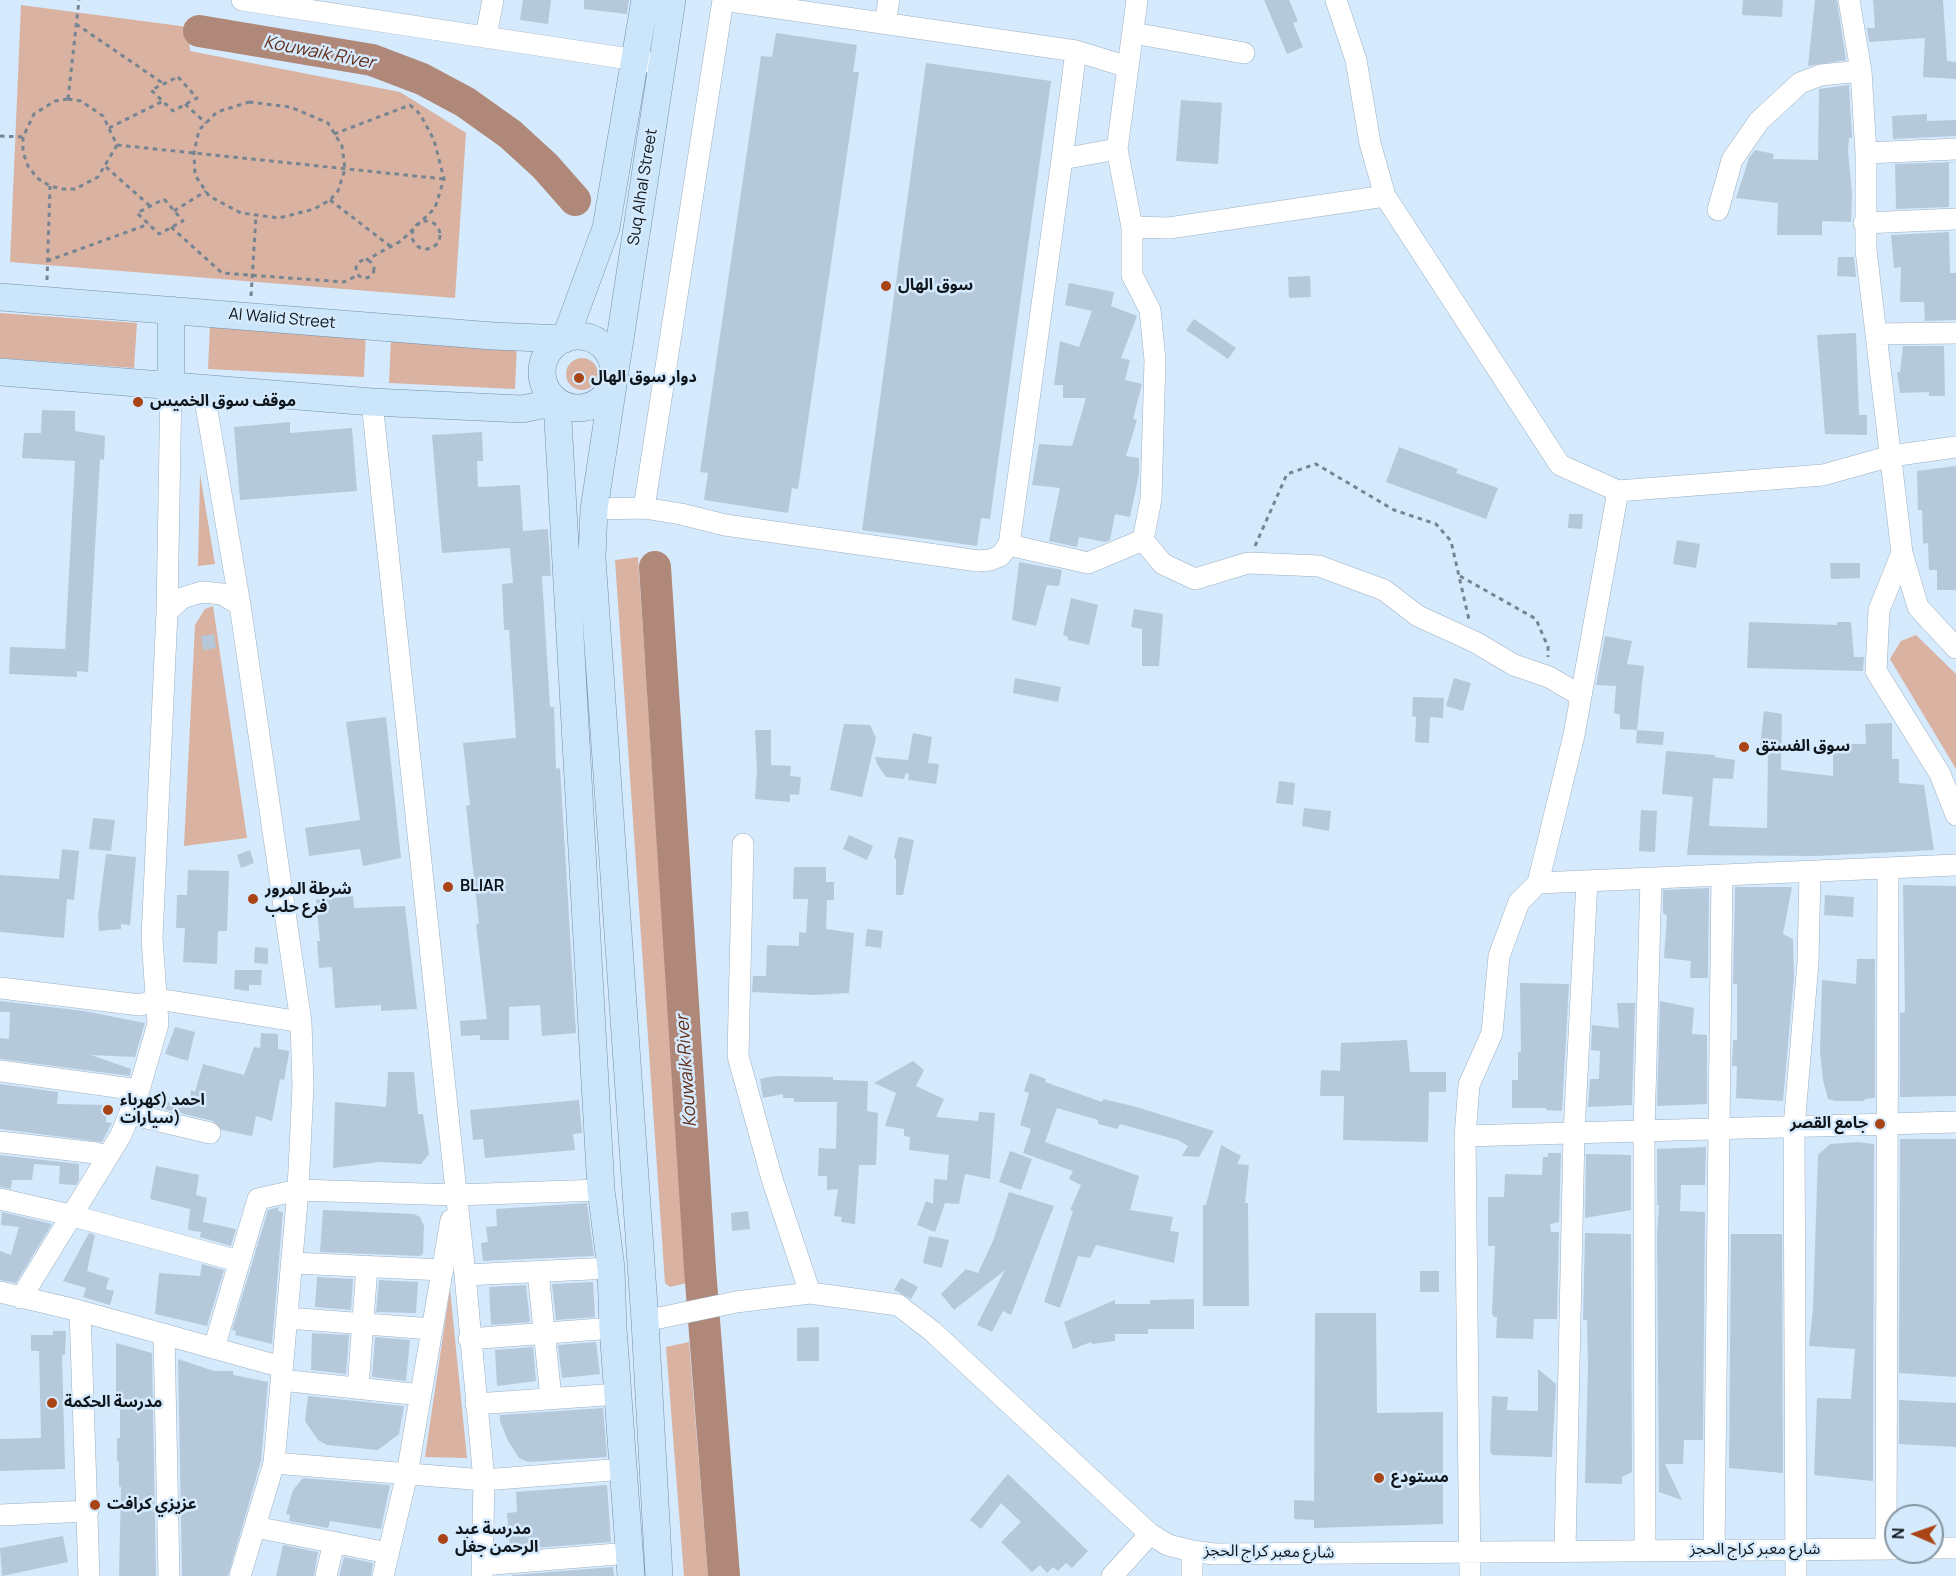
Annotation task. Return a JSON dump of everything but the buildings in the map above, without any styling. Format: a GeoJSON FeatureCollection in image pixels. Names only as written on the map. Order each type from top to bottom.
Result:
{"type":"FeatureCollection","features":[{"type":"Feature","properties":{"kind":"main road","name":"Suq Alhal Street"},"geometry":{"type":"LineString","coordinates":[[645,0],[649,62],[614,375],[594,509],[592,558],[657,1318],[659,1576]]}},
{"type":"Feature","properties":{"kind":"main road","name":"Suq Alhal Street"},"geometry":{"type":"LineString","coordinates":[[565,339],[606,228],[649,62],[672,0]]}},
{"type":"Feature","properties":{"kind":"main road","name":"Al Walid Street"},"geometry":{"type":"LineString","coordinates":[[0,297],[493,336],[565,339]]}},
{"type":"Feature","properties":{"kind":"main road"},"geometry":{"type":"LineString","coordinates":[[171,310],[171,384]]}},
{"type":"Feature","properties":{"kind":"main road"},"geometry":{"type":"LineString","coordinates":[[0,372],[372,402],[522,409],[557,402],[578,409],[598,403],[607,395],[614,375],[610,354],[595,340],[575,336],[565,339],[555,345],[544,363],[544,384],[557,402],[601,1190],[611,1268],[613,1328],[630,1565]]}},
{"type":"Feature","properties":{"kind":"street"},"geometry":{"type":"LineString","coordinates":[[242,0],[649,62]]}},
{"type":"Feature","properties":{"kind":"street"},"geometry":{"type":"LineString","coordinates":[[486,36],[493,0]]}},
{"type":"Feature","properties":{"kind":"street"},"geometry":{"type":"LineString","coordinates":[[644,508],[723,0],[1076,51],[1128,67]]}},
{"type":"Feature","properties":{"kind":"street"},"geometry":{"type":"LineString","coordinates":[[885,23],[888,0]]}},
{"type":"Feature","properties":{"kind":"street"},"geometry":{"type":"LineString","coordinates":[[1137,0],[1117,149],[1132,227],[1132,275],[1150,310],[1155,360],[1151,499],[1143,540]]}},
{"type":"Feature","properties":{"kind":"street"},"geometry":{"type":"LineString","coordinates":[[1336,0],[1356,60],[1370,143],[1385,196],[1560,465],[1618,490],[1823,475],[1891,456],[1956,447]]}},
{"type":"Feature","properties":{"kind":"street"},"geometry":{"type":"LineString","coordinates":[[1849,0],[1861,71],[1866,153],[1864,223],[1902,553],[1918,607],[1956,648]]}},
{"type":"Feature","properties":{"kind":"street"},"geometry":{"type":"LineString","coordinates":[[1133,33],[1244,53]]}},
{"type":"Feature","properties":{"kind":"street"},"geometry":{"type":"LineString","coordinates":[[594,509],[644,508],[725,525],[978,561],[1000,556],[1009,544],[1076,51]]}},
{"type":"Feature","properties":{"kind":"street"},"geometry":{"type":"LineString","coordinates":[[1718,210],[1732,160],[1759,122],[1800,83],[1821,75],[1861,71]]}},
{"type":"Feature","properties":{"kind":"street"},"geometry":{"type":"LineString","coordinates":[[1062,159],[1117,149]]}},
{"type":"Feature","properties":{"kind":"street"},"geometry":{"type":"LineString","coordinates":[[1866,153],[1956,149]]}},
{"type":"Feature","properties":{"kind":"street"},"geometry":{"type":"LineString","coordinates":[[1132,227],[1169,228],[1385,196]]}},
{"type":"Feature","properties":{"kind":"street"},"geometry":{"type":"LineString","coordinates":[[1864,223],[1956,219]]}},
{"type":"Feature","properties":{"kind":"street"},"geometry":{"type":"LineString","coordinates":[[1876,334],[1956,333]]}},
{"type":"Feature","properties":{"kind":"street"},"geometry":{"type":"LineString","coordinates":[[21,1298],[130,1114],[158,1024],[159,999],[153,979],[152,938],[167,612],[171,384]]}},
{"type":"Feature","properties":{"kind":"street"},"geometry":{"type":"LineString","coordinates":[[203,387],[240,605],[301,1022],[303,1086],[298,1190],[274,1463],[241,1576]]}},
{"type":"Feature","properties":{"kind":"street"},"geometry":{"type":"LineString","coordinates":[[372,402],[465,1275],[469,1339],[484,1480],[482,1571],[630,1565]]}},
{"type":"Feature","properties":{"kind":"street"},"geometry":{"type":"LineString","coordinates":[[1470,1576],[1465,1136],[1469,1085],[1492,1033],[1498,956],[1519,902],[1538,883],[1574,735],[1618,490]]}},
{"type":"Feature","properties":{"kind":"street"},"geometry":{"type":"LineString","coordinates":[[1009,544],[1088,563],[1143,540]]}},
{"type":"Feature","properties":{"kind":"street"},"geometry":{"type":"LineString","coordinates":[[1143,540],[1163,564],[1195,579],[1248,562],[1319,566],[1383,590],[1418,616],[1475,642],[1514,665],[1549,677],[1581,696]]}},
{"type":"Feature","properties":{"kind":"street"},"geometry":{"type":"LineString","coordinates":[[1902,553],[1879,610],[1876,671],[1940,774],[1956,815]]}},
{"type":"Feature","properties":{"kind":"street"},"geometry":{"type":"LineString","coordinates":[[167,612],[182,598],[202,592],[222,594],[240,605]]}},
{"type":"Feature","properties":{"kind":"street"},"geometry":{"type":"LineString","coordinates":[[743,844],[738,1056],[772,1179],[810,1293]]}},
{"type":"Feature","properties":{"kind":"street"},"geometry":{"type":"LineString","coordinates":[[1538,883],[1956,865]]}},
{"type":"Feature","properties":{"kind":"street"},"geometry":{"type":"LineString","coordinates":[[1888,868],[1891,1504]]}},
{"type":"Feature","properties":{"kind":"street"},"geometry":{"type":"LineString","coordinates":[[1796,1576],[1794,1127],[1808,963],[1810,871]]}},
{"type":"Feature","properties":{"kind":"street"},"geometry":{"type":"LineString","coordinates":[[1714,1550],[1722,875]]}},
{"type":"Feature","properties":{"kind":"street"},"geometry":{"type":"LineString","coordinates":[[1645,1551],[1644,1131],[1651,878]]}},
{"type":"Feature","properties":{"kind":"street"},"geometry":{"type":"LineString","coordinates":[[1565,1551],[1574,1132],[1587,881]]}},
{"type":"Feature","properties":{"kind":"street"},"geometry":{"type":"LineString","coordinates":[[0,988],[140,1005],[159,999],[301,1022]]}},
{"type":"Feature","properties":{"kind":"street"},"geometry":{"type":"LineString","coordinates":[[0,1071],[138,1090]]}},
{"type":"Feature","properties":{"kind":"street"},"geometry":{"type":"LineString","coordinates":[[130,1114],[210,1133]]}},
{"type":"Feature","properties":{"kind":"street"},"geometry":{"type":"LineString","coordinates":[[1465,1136],[1956,1122]]}},
{"type":"Feature","properties":{"kind":"street"},"geometry":{"type":"LineString","coordinates":[[0,1142],[96,1153],[106,1157]]}},
{"type":"Feature","properties":{"kind":"street"},"geometry":{"type":"LineString","coordinates":[[214,1348],[258,1198],[298,1190],[456,1195],[601,1190]]}},
{"type":"Feature","properties":{"kind":"street"},"geometry":{"type":"LineString","coordinates":[[383,1576],[408,1474],[456,1195]]}},
{"type":"Feature","properties":{"kind":"street"},"geometry":{"type":"LineString","coordinates":[[0,1199],[70,1215],[238,1261]]}},
{"type":"Feature","properties":{"kind":"street"},"geometry":{"type":"LineString","coordinates":[[293,1263],[443,1270]]}},
{"type":"Feature","properties":{"kind":"street"},"geometry":{"type":"LineString","coordinates":[[358,1388],[367,1266]]}},
{"type":"Feature","properties":{"kind":"street"},"geometry":{"type":"LineString","coordinates":[[465,1275],[611,1268]]}},
{"type":"Feature","properties":{"kind":"street"},"geometry":{"type":"LineString","coordinates":[[538,1272],[551,1398]]}},
{"type":"Feature","properties":{"kind":"street"},"geometry":{"type":"LineString","coordinates":[[0,1292],[80,1311],[214,1348],[281,1374],[358,1388],[421,1395]]}},
{"type":"Feature","properties":{"kind":"street","name":"شارع معبر كراج الحجز"},"geometry":{"type":"LineString","coordinates":[[657,1318],[736,1302],[810,1293],[898,1305],[932,1331],[1150,1534],[1168,1545],[1192,1551],[1214,1554],[1884,1549]]}},
{"type":"Feature","properties":{"kind":"street"},"geometry":{"type":"LineString","coordinates":[[80,1311],[88,1510],[88,1576]]}},
{"type":"Feature","properties":{"kind":"street"},"geometry":{"type":"LineString","coordinates":[[287,1318],[432,1329]]}},
{"type":"Feature","properties":{"kind":"street"},"geometry":{"type":"LineString","coordinates":[[469,1339],[613,1328]]}},
{"type":"Feature","properties":{"kind":"street"},"geometry":{"type":"LineString","coordinates":[[164,1334],[169,1576]]}},
{"type":"Feature","properties":{"kind":"street"},"geometry":{"type":"LineString","coordinates":[[476,1404],[618,1394]]}},
{"type":"Feature","properties":{"kind":"street"},"geometry":{"type":"LineString","coordinates":[[274,1463],[484,1480],[624,1469]]}},
{"type":"Feature","properties":{"kind":"street"},"geometry":{"type":"LineString","coordinates":[[0,1515],[88,1510]]}},
{"type":"Feature","properties":{"kind":"street"},"geometry":{"type":"LineString","coordinates":[[255,1527],[388,1553]]}},
{"type":"Feature","properties":{"kind":"street"},"geometry":{"type":"LineString","coordinates":[[1112,1576],[1150,1534]]}},
{"type":"Feature","properties":{"kind":"street"},"geometry":{"type":"LineString","coordinates":[[326,1576],[334,1542]]}},
{"type":"Feature","properties":{"kind":"street"},"geometry":{"type":"LineString","coordinates":[[1192,1551],[1192,1576]]}},
{"type":"Feature","properties":{"kind":"path"},"geometry":{"type":"LineString","coordinates":[[68,99],[79,0]]}},
{"type":"Feature","properties":{"kind":"path"},"geometry":{"type":"LineString","coordinates":[[76,24],[164,84]]}},
{"type":"Feature","properties":{"kind":"path"},"geometry":{"type":"LineString","coordinates":[[178,77],[197,98],[173,111],[151,90],[164,84],[178,77]]}},
{"type":"Feature","properties":{"kind":"path"},"geometry":{"type":"LineString","coordinates":[[68,99],[93,107],[110,128],[117,145],[106,167],[98,177],[75,189],[50,186],[37,178],[28,166],[23,152],[23,137],[34,114],[56,101],[68,99]]}},
{"type":"Feature","properties":{"kind":"path"},"geometry":{"type":"LineString","coordinates":[[110,128],[163,101]]}},
{"type":"Feature","properties":{"kind":"path"},"geometry":{"type":"LineString","coordinates":[[249,102],[290,107],[328,123],[334,134],[342,146],[345,169],[338,191],[330,200],[314,209],[279,218],[256,216],[224,206],[206,191],[195,175],[194,153],[199,130],[217,112],[249,102]]}},
{"type":"Feature","properties":{"kind":"path"},"geometry":{"type":"LineString","coordinates":[[185,104],[206,123]]}},
{"type":"Feature","properties":{"kind":"path"},"geometry":{"type":"LineString","coordinates":[[334,134],[410,105],[420,114],[434,140],[444,179],[435,208],[401,241],[358,264],[358,275]]}},
{"type":"Feature","properties":{"kind":"path"},"geometry":{"type":"LineString","coordinates":[[0,136],[23,137]]}},
{"type":"Feature","properties":{"kind":"path"},"geometry":{"type":"LineString","coordinates":[[117,145],[444,179]]}},
{"type":"Feature","properties":{"kind":"path"},"geometry":{"type":"LineString","coordinates":[[106,167],[150,206]]}},
{"type":"Feature","properties":{"kind":"path"},"geometry":{"type":"LineString","coordinates":[[46,300],[50,186]]}},
{"type":"Feature","properties":{"kind":"path"},"geometry":{"type":"LineString","coordinates":[[174,211],[206,191]]}},
{"type":"Feature","properties":{"kind":"path"},"geometry":{"type":"LineString","coordinates":[[164,199],[174,211],[183,220],[159,234],[137,213],[164,199]]}},
{"type":"Feature","properties":{"kind":"path"},"geometry":{"type":"LineString","coordinates":[[330,200],[391,247]]}},
{"type":"Feature","properties":{"kind":"path"},"geometry":{"type":"LineString","coordinates":[[249,315],[256,216]]}},
{"type":"Feature","properties":{"kind":"path"},"geometry":{"type":"LineString","coordinates":[[424,221],[436,225],[440,232],[437,244],[426,249],[415,244],[412,236],[417,225],[424,221]]}},
{"type":"Feature","properties":{"kind":"path"},"geometry":{"type":"LineString","coordinates":[[47,261],[148,224]]}},
{"type":"Feature","properties":{"kind":"path"},"geometry":{"type":"LineString","coordinates":[[171,227],[222,273],[344,282],[358,275],[366,278],[374,273],[373,264],[366,260]]}},
{"type":"Feature","properties":{"kind":"path"},"geometry":{"type":"LineString","coordinates":[[1248,562],[1287,474],[1316,464],[1394,510],[1436,524],[1451,541],[1475,642]]}},
{"type":"Feature","properties":{"kind":"path"},"geometry":{"type":"LineString","coordinates":[[1458,575],[1536,619],[1548,647],[1549,677]]}},
{"type":"Feature","properties":{"kind":"shaded area"},"geometry":{"type":"Polygon","coordinates":[[[21,5],[188,27],[190,51],[400,92],[466,133],[455,298],[10,262],[21,5]]]}},
{"type":"Feature","properties":{"kind":"shaded area"},"geometry":{"type":"Polygon","coordinates":[[[0,313],[137,323],[134,368],[0,358],[0,313]]]}},
{"type":"Feature","properties":{"kind":"shaded area"},"geometry":{"type":"Polygon","coordinates":[[[210,324],[366,331],[364,377],[208,369],[210,324]]]}},
{"type":"Feature","properties":{"kind":"shaded area"},"geometry":{"type":"Polygon","coordinates":[[[391,338],[517,343],[515,389],[389,383],[391,338]]]}},
{"type":"Feature","properties":{"kind":"shaded area"},"geometry":{"type":"Polygon","coordinates":[[[582,358],[593,363],[598,374],[593,385],[582,390],[571,385],[566,374],[571,363],[582,358]]]}},
{"type":"Feature","properties":{"kind":"shaded area"},"geometry":{"type":"Polygon","coordinates":[[[200,474],[215,564],[198,566],[200,474]]]}},
{"type":"Feature","properties":{"kind":"shaded area"},"geometry":{"type":"Polygon","coordinates":[[[638,557],[687,1283],[670,1287],[665,1283],[615,560],[638,557]]]}},
{"type":"Feature","properties":{"kind":"shaded area"},"geometry":{"type":"Polygon","coordinates":[[[213,606],[247,838],[184,846],[195,625],[205,609],[213,606]]]}},
{"type":"Feature","properties":{"kind":"shaded area"},"geometry":{"type":"Polygon","coordinates":[[[1916,635],[1956,674],[1956,769],[1890,659],[1901,641],[1916,635]]]}},
{"type":"Feature","properties":{"kind":"shaded area"},"geometry":{"type":"Polygon","coordinates":[[[450,1289],[467,1458],[425,1457],[450,1289]]]}},
{"type":"Feature","properties":{"kind":"shaded area"},"geometry":{"type":"Polygon","coordinates":[[[689,1342],[708,1576],[684,1576],[666,1347],[689,1342]]]}},
{"type":"Feature","properties":{"kind":"waterway","name":"Kouwaik River"},"geometry":{"type":"LineString","coordinates":[[199,31],[372,60],[422,79],[465,102],[510,134],[545,166],[575,200]]}},
{"type":"Feature","properties":{"kind":"waterway","name":"Kouwaik River"},"geometry":{"type":"LineString","coordinates":[[655,567],[700,1269],[724,1576]]}},
{"type":"Feature","properties":{"kind":"place","name":"سوق الهال"},"geometry":{"type":"Point","coordinates":[886,286]}},
{"type":"Feature","properties":{"kind":"place","name":"دوار سوق الهال"},"geometry":{"type":"Point","coordinates":[579,378]}},
{"type":"Feature","properties":{"kind":"place","name":"موقف سوق الخميس"},"geometry":{"type":"Point","coordinates":[138,402]}},
{"type":"Feature","properties":{"kind":"place","name":"سوق الفستق"},"geometry":{"type":"Point","coordinates":[1744,747]}},
{"type":"Feature","properties":{"kind":"place","name":"BLIAR"},"geometry":{"type":"Point","coordinates":[448,887]}},
{"type":"Feature","properties":{"kind":"place","name":"شرطة المرور فرع حلب"},"geometry":{"type":"Point","coordinates":[253,899]}},
{"type":"Feature","properties":{"kind":"place","name":"احمد (كهرباء سيارات)"},"geometry":{"type":"Point","coordinates":[108,1110]}},
{"type":"Feature","properties":{"kind":"place","name":"جامع القصر"},"geometry":{"type":"Point","coordinates":[1880,1124]}},
{"type":"Feature","properties":{"kind":"place","name":"مدرسة الحكمة"},"geometry":{"type":"Point","coordinates":[52,1403]}},
{"type":"Feature","properties":{"kind":"place","name":"مستودع"},"geometry":{"type":"Point","coordinates":[1379,1478]}},
{"type":"Feature","properties":{"kind":"place","name":"عزيزي كرافت"},"geometry":{"type":"Point","coordinates":[95,1505]}},
{"type":"Feature","properties":{"kind":"place","name":"مدرسة عبد الرحمن جغل"},"geometry":{"type":"Point","coordinates":[443,1539]}}]}
